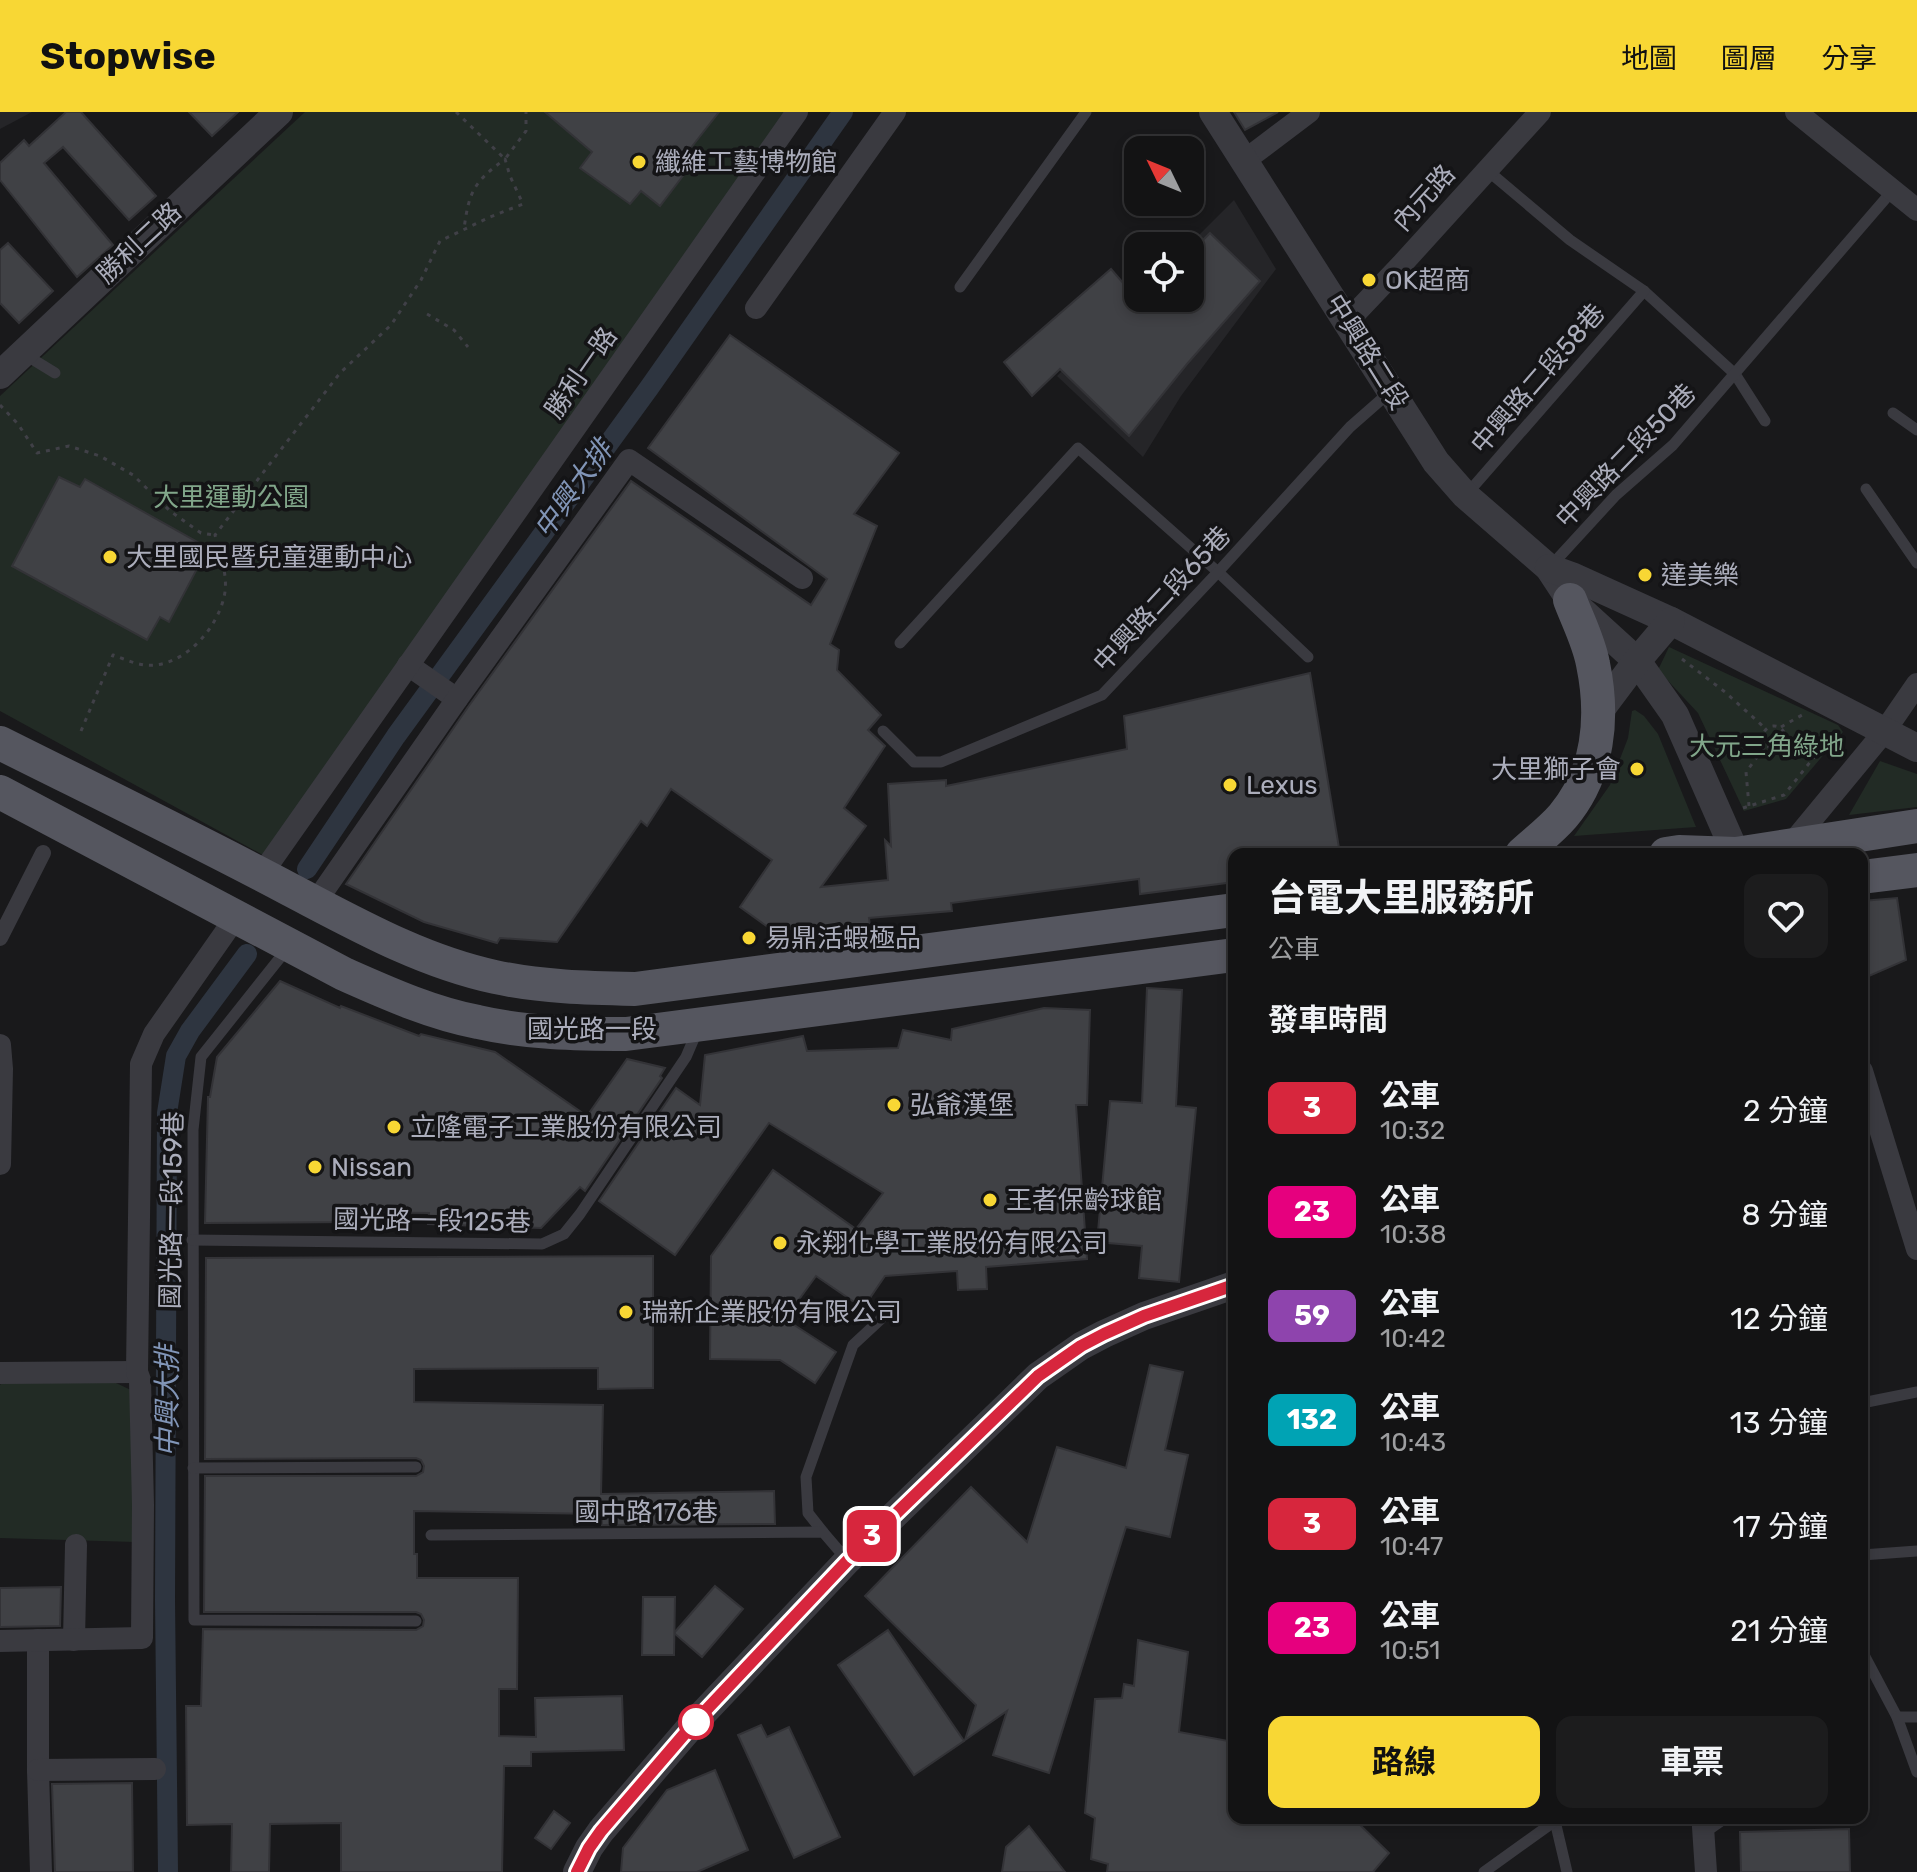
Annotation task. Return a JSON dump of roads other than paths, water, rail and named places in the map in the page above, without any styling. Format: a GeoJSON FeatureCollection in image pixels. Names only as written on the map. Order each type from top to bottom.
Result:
{"type":"FeatureCollection","features":[{"type":"Feature","properties":{"kind":"main road"},"geometry":{"type":"LineString","coordinates":[[1528,848],[1562,817],[1578,795],[1589,772],[1597,739],[1598,701],[1593,661],[1570,600]]}},
{"type":"Feature","properties":{"kind":"main road","name":"國光路一段"},"geometry":{"type":"LineString","coordinates":[[0,743],[404,948],[462,968],[539,984],[635,989],[1228,911]]}},
{"type":"Feature","properties":{"kind":"main road","name":"國光路一段"},"geometry":{"type":"LineString","coordinates":[[0,792],[344,974],[443,1013],[522,1030],[626,1034],[1228,956]]}},
{"type":"Feature","properties":{"kind":"main road"},"geometry":{"type":"LineString","coordinates":[[1797,848],[1917,826]]}},
{"type":"Feature","properties":{"kind":"main road"},"geometry":{"type":"LineString","coordinates":[[1868,876],[1917,870]]}},
{"type":"Feature","properties":{"kind":"street","name":"勝利二路"},"geometry":{"type":"LineString","coordinates":[[0,375],[279,112]]}},
{"type":"Feature","properties":{"kind":"street","name":"勝利一路"},"geometry":{"type":"LineString","coordinates":[[261,875],[797,112]]}},
{"type":"Feature","properties":{"kind":"street"},"geometry":{"type":"LineString","coordinates":[[756,308],[895,112]]}},
{"type":"Feature","properties":{"kind":"street","name":"中興路二段"},"geometry":{"type":"LineString","coordinates":[[1213,112],[1436,462],[1465,495],[1549,568],[1570,600],[1637,661],[1675,715],[1733,848]]}},
{"type":"Feature","properties":{"kind":"street"},"geometry":{"type":"LineString","coordinates":[[1244,161],[1309,112]]}},
{"type":"Feature","properties":{"kind":"street","name":"內元路"},"geometry":{"type":"LineString","coordinates":[[1348,321],[1540,112]]}},
{"type":"Feature","properties":{"kind":"street"},"geometry":{"type":"LineString","coordinates":[[1796,112],[1917,210]]}},
{"type":"Feature","properties":{"kind":"street"},"geometry":{"type":"LineString","coordinates":[[315,903],[629,460],[802,578]]}},
{"type":"Feature","properties":{"kind":"street","name":"中興路二段"},"geometry":{"type":"LineString","coordinates":[[1549,568],[1671,621],[1917,748]]}},
{"type":"Feature","properties":{"kind":"street"},"geometry":{"type":"LineString","coordinates":[[1598,713],[1671,621]]}},
{"type":"Feature","properties":{"kind":"street"},"geometry":{"type":"LineString","coordinates":[[408,665],[457,699]]}},
{"type":"Feature","properties":{"kind":"street"},"geometry":{"type":"LineString","coordinates":[[1788,848],[1884,732],[1917,684]]}},
{"type":"Feature","properties":{"kind":"street"},"geometry":{"type":"LineString","coordinates":[[0,938],[43,853]]}},
{"type":"Feature","properties":{"kind":"street"},"geometry":{"type":"LineString","coordinates":[[0,1641],[142,1638],[143,1505],[140,1380],[137,1372],[141,1064],[154,1034],[236,917]]}},
{"type":"Feature","properties":{"kind":"street"},"geometry":{"type":"LineString","coordinates":[[0,1045],[0,1164]]}},
{"type":"Feature","properties":{"kind":"street"},"geometry":{"type":"LineString","coordinates":[[1868,1090],[1917,1249]]}},
{"type":"Feature","properties":{"kind":"street"},"geometry":{"type":"LineString","coordinates":[[577,1872],[601,1831],[683,1736],[847,1561],[1038,1376],[1104,1334],[1144,1316],[1228,1287]]}},
{"type":"Feature","properties":{"kind":"street"},"geometry":{"type":"LineString","coordinates":[[0,1373],[137,1372]]}},
{"type":"Feature","properties":{"kind":"street"},"geometry":{"type":"LineString","coordinates":[[74,1640],[76,1545]]}},
{"type":"Feature","properties":{"kind":"street"},"geometry":{"type":"LineString","coordinates":[[38,1640],[41,1872]]}},
{"type":"Feature","properties":{"kind":"street"},"geometry":{"type":"LineString","coordinates":[[38,1770],[155,1769]]}},
{"type":"Feature","properties":{"kind":"street"},"geometry":{"type":"LineString","coordinates":[[1706,1872],[1703,1827],[1707,1824]]}},
{"type":"Feature","properties":{"kind":"lane"},"geometry":{"type":"LineString","coordinates":[[960,287],[1086,112]]}},
{"type":"Feature","properties":{"kind":"lane","name":"中興路二段58巷"},"geometry":{"type":"LineString","coordinates":[[1487,170],[1570,240],[1644,291],[1735,374],[1765,421]]}},
{"type":"Feature","properties":{"kind":"lane","name":"中興路二段50巷"},"geometry":{"type":"LineString","coordinates":[[1549,568],[1616,495],[1673,445],[1893,190]]}},
{"type":"Feature","properties":{"kind":"lane","name":"中興路二段58巷"},"geometry":{"type":"LineString","coordinates":[[1465,495],[1644,291]]}},
{"type":"Feature","properties":{"kind":"lane"},"geometry":{"type":"LineString","coordinates":[[23,353],[55,373]]}},
{"type":"Feature","properties":{"kind":"lane","name":"中興路二段65巷"},"geometry":{"type":"LineString","coordinates":[[883,731],[914,762],[941,762],[1102,695],[1350,427],[1392,390]]}},
{"type":"Feature","properties":{"kind":"lane"},"geometry":{"type":"LineString","coordinates":[[1893,413],[1917,430]]}},
{"type":"Feature","properties":{"kind":"lane"},"geometry":{"type":"LineString","coordinates":[[900,643],[1078,448],[1308,657]]}},
{"type":"Feature","properties":{"kind":"lane"},"geometry":{"type":"LineString","coordinates":[[1866,489],[1917,563]]}},
{"type":"Feature","properties":{"kind":"lane","name":"國光路一段159巷"},"geometry":{"type":"LineString","coordinates":[[290,946],[201,1057],[193,1130],[194,1620],[416,1621]]}},
{"type":"Feature","properties":{"kind":"lane","name":"國光路一段125巷"},"geometry":{"type":"LineString","coordinates":[[192,1240],[542,1244],[564,1234],[580,1214],[686,1057],[699,1026]]}},
{"type":"Feature","properties":{"kind":"lane"},"geometry":{"type":"LineString","coordinates":[[847,1561],[808,1513],[806,1477],[853,1345],[881,1319]]}},
{"type":"Feature","properties":{"kind":"lane"},"geometry":{"type":"LineString","coordinates":[[1868,1402],[1917,1392]]}},
{"type":"Feature","properties":{"kind":"lane"},"geometry":{"type":"LineString","coordinates":[[193,1468],[416,1467]]}},
{"type":"Feature","properties":{"kind":"lane","name":"國中路176巷"},"geometry":{"type":"LineString","coordinates":[[431,1535],[823,1532]]}},
{"type":"Feature","properties":{"kind":"lane"},"geometry":{"type":"LineString","coordinates":[[1868,1555],[1917,1551]]}},
{"type":"Feature","properties":{"kind":"lane"},"geometry":{"type":"LineString","coordinates":[[1868,1662],[1897,1717],[1917,1772]]}},
{"type":"Feature","properties":{"kind":"lane"},"geometry":{"type":"LineString","coordinates":[[1897,1717],[1917,1717]]}},
{"type":"Feature","properties":{"kind":"lane"},"geometry":{"type":"LineString","coordinates":[[1484,1872],[1550,1824]]}},
{"type":"Feature","properties":{"kind":"lane"},"geometry":{"type":"LineString","coordinates":[[1557,1824],[1567,1872]]}},
{"type":"Feature","properties":{"kind":"waterway","name":"中興大排"},"geometry":{"type":"LineString","coordinates":[[307,869],[396,736],[649,388],[843,112]]}},
{"type":"Feature","properties":{"kind":"waterway","name":"中興大排"},"geometry":{"type":"LineString","coordinates":[[168,1872],[165,1600],[167,1113],[176,1056],[190,1031],[247,954]]}},
{"type":"Feature","properties":{"kind":"place","name":"纖維工藝博物館"},"geometry":{"type":"Point","coordinates":[639,162]}},
{"type":"Feature","properties":{"kind":"place","name":"OK超商"},"geometry":{"type":"Point","coordinates":[1369,280]}},
{"type":"Feature","properties":{"kind":"place","name":"大里國民暨兒童運動中心"},"geometry":{"type":"Point","coordinates":[110,557]}},
{"type":"Feature","properties":{"kind":"place","name":"達美樂"},"geometry":{"type":"Point","coordinates":[1645,575]}},
{"type":"Feature","properties":{"kind":"place","name":"大里獅子會"},"geometry":{"type":"Point","coordinates":[1637,769]}},
{"type":"Feature","properties":{"kind":"place","name":"Lexus"},"geometry":{"type":"Point","coordinates":[1230,785]}},
{"type":"Feature","properties":{"kind":"place","name":"易鼎活蝦極品"},"geometry":{"type":"Point","coordinates":[749,938]}},
{"type":"Feature","properties":{"kind":"place","name":"弘爺漢堡"},"geometry":{"type":"Point","coordinates":[894,1105]}},
{"type":"Feature","properties":{"kind":"place","name":"立隆電子工業股份有限公司"},"geometry":{"type":"Point","coordinates":[394,1127]}},
{"type":"Feature","properties":{"kind":"place","name":"Nissan"},"geometry":{"type":"Point","coordinates":[315,1167]}},
{"type":"Feature","properties":{"kind":"place","name":"王者保齡球館"},"geometry":{"type":"Point","coordinates":[990,1200]}},
{"type":"Feature","properties":{"kind":"place","name":"永翔化學工業股份有限公司"},"geometry":{"type":"Point","coordinates":[780,1243]}},
{"type":"Feature","properties":{"kind":"place","name":"瑞新企業股份有限公司"},"geometry":{"type":"Point","coordinates":[626,1312]}},
{"type":"Feature","properties":{"kind":"park label","name":"大里運動公園"},"geometry":{"type":"Point","coordinates":[231,497]}},
{"type":"Feature","properties":{"kind":"park label","name":"大元三角綠地"},"geometry":{"type":"Point","coordinates":[1767,746]}}]}
